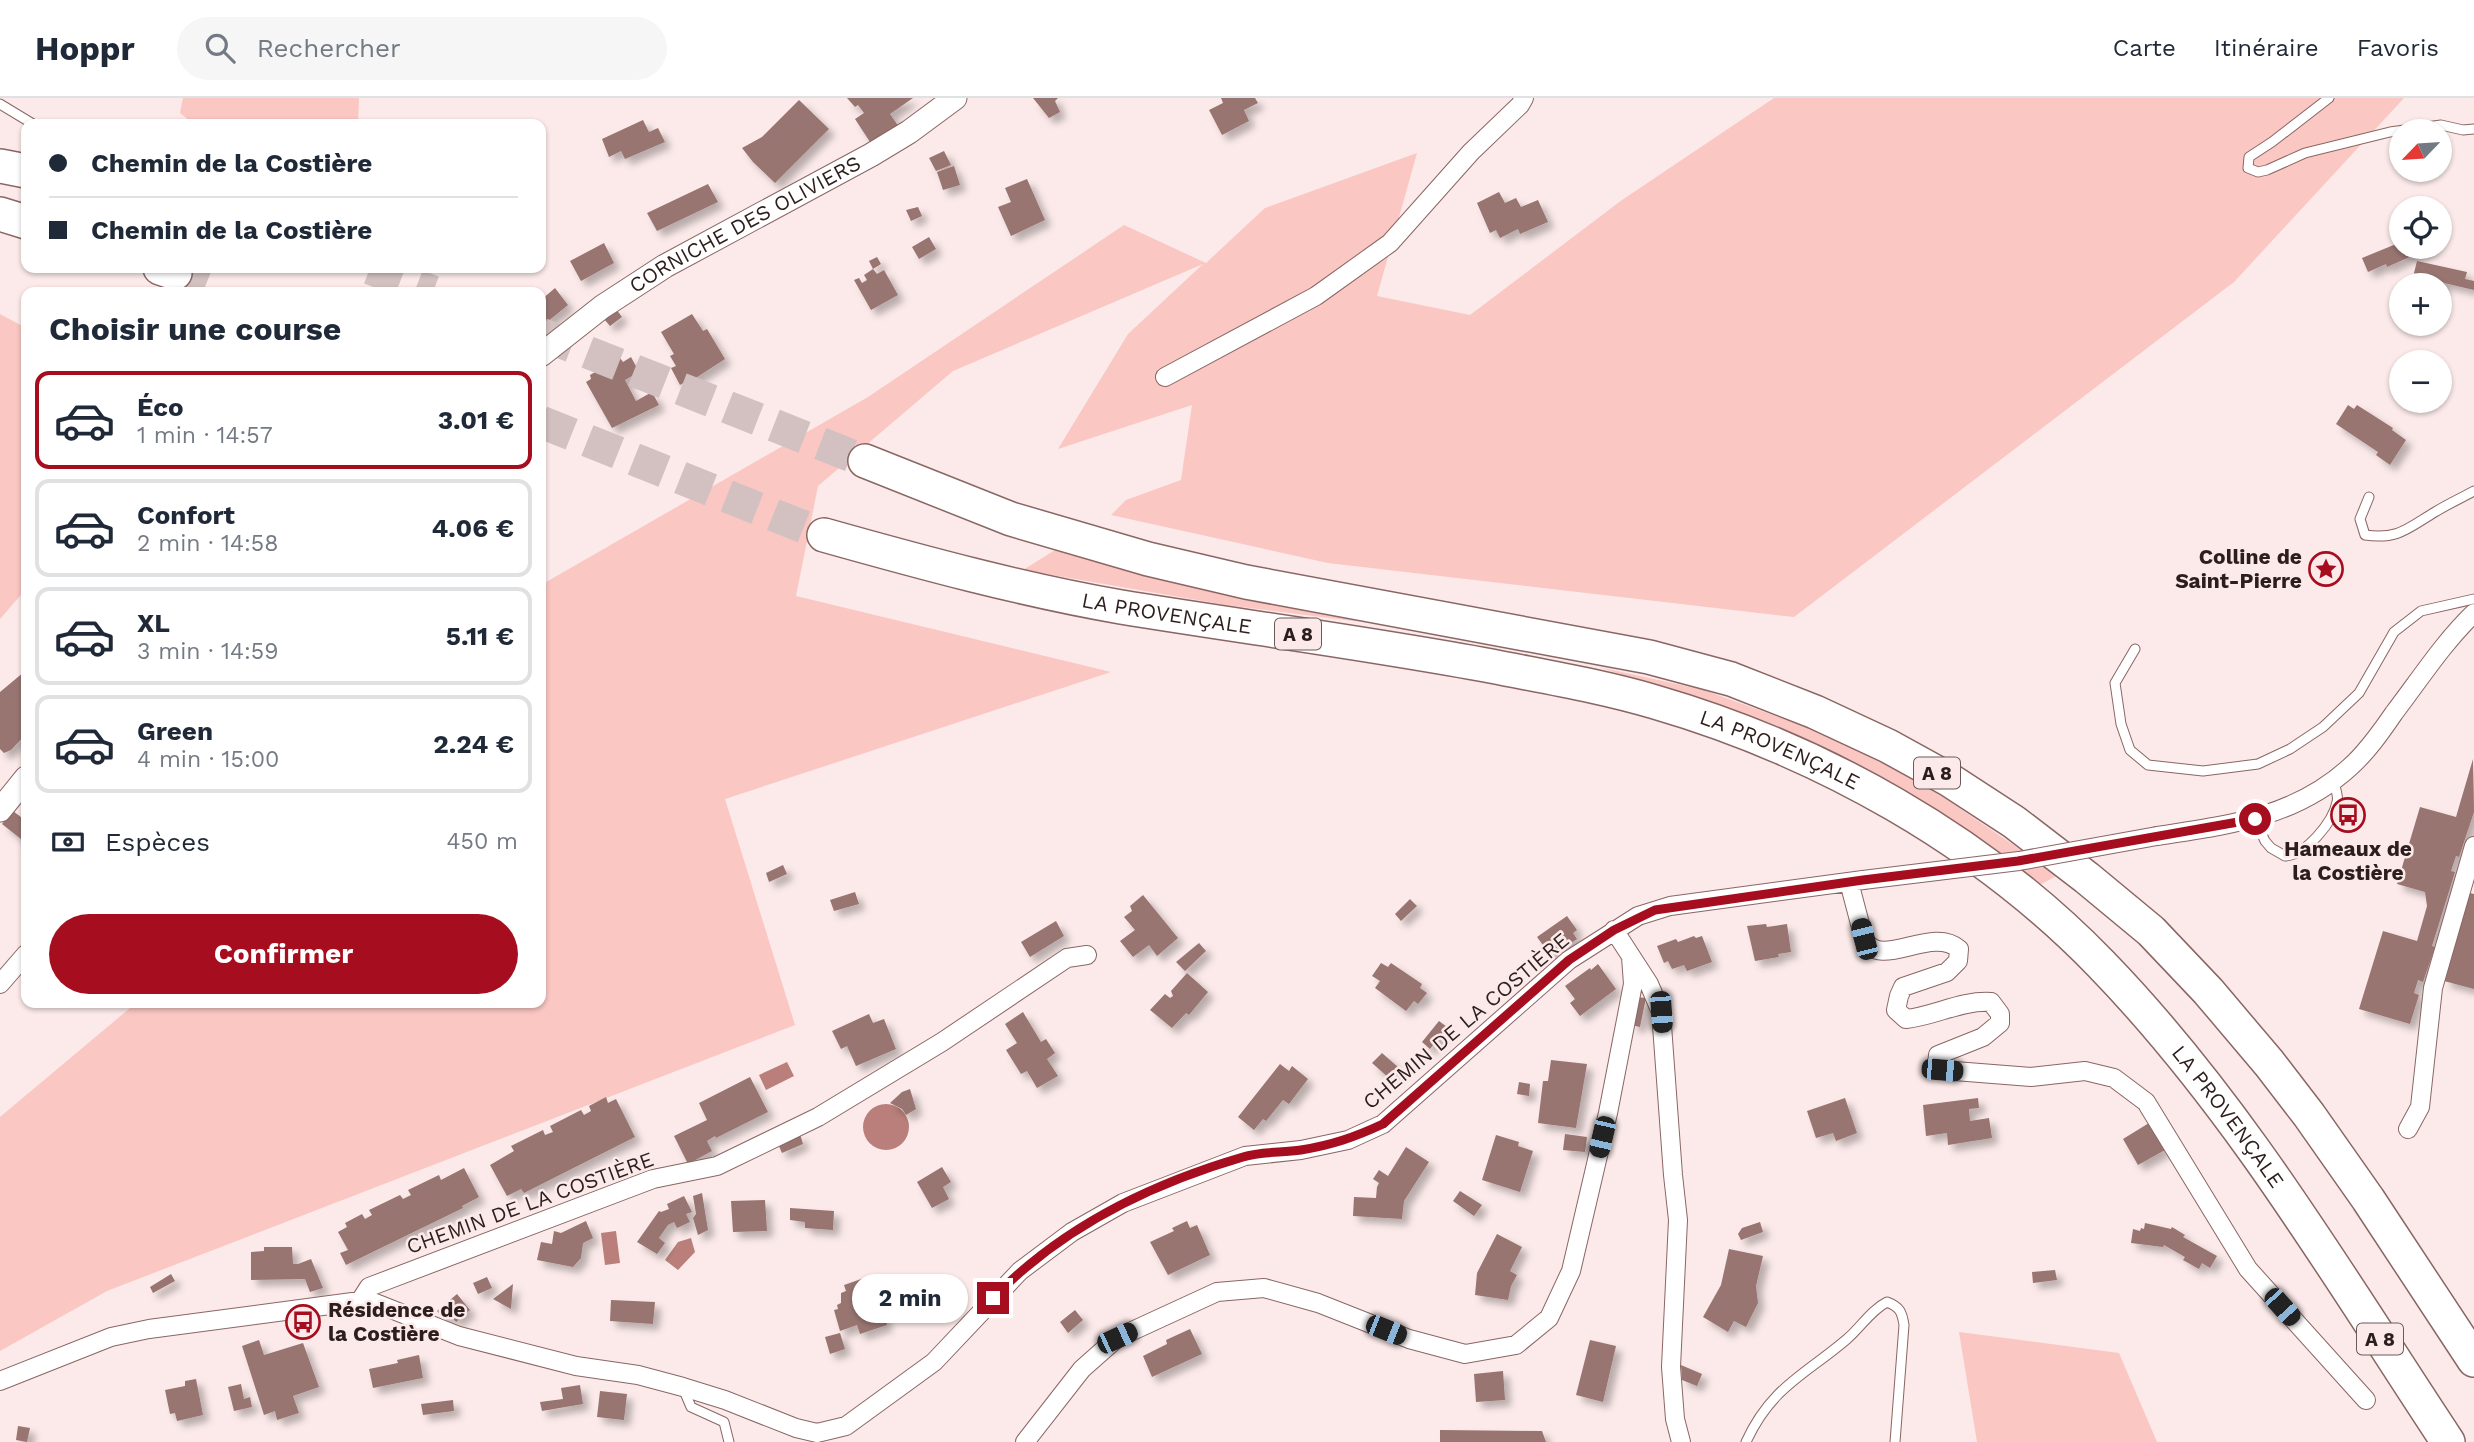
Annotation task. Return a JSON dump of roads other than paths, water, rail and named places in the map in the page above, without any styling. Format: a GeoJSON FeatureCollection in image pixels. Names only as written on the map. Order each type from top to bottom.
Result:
{"type":"FeatureCollection","features":[{"type":"Feature","properties":{"kind":"highway"},"geometry":{"type":"LineString","coordinates":[[0,166],[21,171]]}},
{"type":"Feature","properties":{"kind":"highway"},"geometry":{"type":"LineString","coordinates":[[0,214],[21,220]]}},
{"type":"Feature","properties":{"kind":"highway","name":"LA PROVENÇALE"},"geometry":{"type":"LineString","coordinates":[[865,461],[1012,519],[1148,559],[1246,582],[1649,657],[1731,679],[1815,712],[1888,746],[1948,779],[2014,822],[2087,878],[2151,931],[2208,991],[2309,1115],[2474,1360]]}},
{"type":"Feature","properties":{"kind":"highway","name":"LA PROVENÇALE"},"geometry":{"type":"LineString","coordinates":[[824,536],[932,565],[1115,606],[1441,657],[1584,684],[1654,701],[1721,723],[1807,758],[1867,790],[1950,840],[2014,886],[2090,953],[2154,1020],[2261,1161],[2448,1442]]}},
{"type":"Feature","properties":{"kind":"street","name":"CORNICHE DES OLIVIERS"},"geometry":{"type":"LineString","coordinates":[[546,351],[602,307],[665,266],[864,159],[909,132],[955,98]]}},
{"type":"Feature","properties":{"kind":"street"},"geometry":{"type":"LineString","coordinates":[[1165,377],[1316,296],[1390,243],[1471,152],[1524,98]]}},
{"type":"Feature","properties":{"kind":"street"},"geometry":{"type":"LineString","coordinates":[[2255,819],[2296,803],[2333,781],[2367,748],[2445,644],[2474,613]]}},
{"type":"Feature","properties":{"kind":"street"},"geometry":{"type":"LineString","coordinates":[[0,810],[21,784]]}},
{"type":"Feature","properties":{"kind":"street","name":"CHEMIN DE LA COSTIÈRE"},"geometry":{"type":"LineString","coordinates":[[0,1381],[111,1337],[149,1329],[360,1301],[373,1303],[459,1336],[576,1366],[638,1375],[682,1387],[817,1433],[845,1426],[934,1362],[1020,1271],[1072,1232],[1123,1203],[1245,1156],[1301,1150],[1348,1140],[1383,1124],[1569,960],[1639,916],[1670,906],[2018,861],[2255,819]]}},
{"type":"Feature","properties":{"kind":"street"},"geometry":{"type":"LineString","coordinates":[[2408,1129],[2420,1107],[2433,988],[2474,846]]}},
{"type":"Feature","properties":{"kind":"street"},"geometry":{"type":"LineString","coordinates":[[1856,881],[1864,939],[1868,947],[1877,952],[1938,941],[1952,943],[1959,949],[1958,961],[1947,972],[1903,987],[1896,1010],[1906,1019],[1927,1017],[1977,1001],[1991,1002],[2000,1014],[2000,1023],[1983,1037],[1938,1055],[1937,1064],[1942,1070],[2031,1077],[2085,1071],[2115,1078],[2136,1094],[2146,1102],[2248,1269],[2366,1400]]}},
{"type":"Feature","properties":{"kind":"street"},"geometry":{"type":"LineString","coordinates":[[1614,930],[1649,984],[1661,1012],[1678,1220],[1671,1367],[1675,1419],[1681,1442]]}},
{"type":"Feature","properties":{"kind":"street","name":"CHEMIN DE LA COSTIÈRE"},"geometry":{"type":"LineString","coordinates":[[360,1301],[369,1287],[653,1179],[718,1166],[818,1117],[942,1042],[1067,958],[1087,954]]}},
{"type":"Feature","properties":{"kind":"street"},"geometry":{"type":"LineString","coordinates":[[1025,1442],[1082,1369],[1117,1338],[1217,1292],[1264,1288],[1318,1303],[1409,1339],[1465,1354],[1516,1345],[1549,1318],[1571,1271],[1608,1113],[1633,984],[1630,957]]}},
{"type":"Feature","properties":{"kind":"street"},"geometry":{"type":"LineString","coordinates":[[0,984],[21,960]]}},
{"type":"Feature","properties":{"kind":"lane"},"geometry":{"type":"LineString","coordinates":[[2329,98],[2249,157],[2248,168],[2258,172],[2267,170],[2305,153],[2390,132],[2441,125],[2463,130],[2474,129]]}},
{"type":"Feature","properties":{"kind":"lane"},"geometry":{"type":"LineString","coordinates":[[0,104],[25,119]]}},
{"type":"Feature","properties":{"kind":"lane"},"geometry":{"type":"LineString","coordinates":[[2369,497],[2360,519],[2365,535],[2384,538],[2407,531],[2434,512],[2474,491]]}},
{"type":"Feature","properties":{"kind":"lane"},"geometry":{"type":"LineString","coordinates":[[2135,649],[2115,683],[2121,724],[2130,750],[2148,765],[2203,771],[2258,764],[2290,749],[2323,727],[2359,693],[2394,632],[2421,611],[2474,598]]}},
{"type":"Feature","properties":{"kind":"lane"},"geometry":{"type":"LineString","coordinates":[[2255,819],[2271,848],[2285,856],[2300,853],[2327,823],[2337,806],[2333,781]]}},
{"type":"Feature","properties":{"kind":"lane"},"geometry":{"type":"LineString","coordinates":[[1745,1442],[1766,1406],[1782,1388],[1849,1338],[1878,1306],[1887,1302],[1901,1310],[1904,1325],[1895,1442]]}},
{"type":"Feature","properties":{"kind":"lane"},"geometry":{"type":"LineString","coordinates":[[682,1387],[691,1407],[724,1422],[729,1442]]}},
{"type":"Feature","properties":{"kind":"tunnel"},"geometry":{"type":"LineString","coordinates":[[175,273],[209,287]]}},
{"type":"Feature","properties":{"kind":"tunnel"},"geometry":{"type":"LineString","coordinates":[[383,273],[420,287]]}},
{"type":"Feature","properties":{"kind":"tunnel"},"geometry":{"type":"LineString","coordinates":[[546,336],[865,461]]}},
{"type":"Feature","properties":{"kind":"tunnel"},"geometry":{"type":"LineString","coordinates":[[546,424],[824,535]]}},
{"type":"Feature","properties":{"kind":"place","name":"Colline de Saint-Pierre"},"geometry":{"type":"Point","coordinates":[2326,569]}},
{"type":"Feature","properties":{"kind":"place","name":"Hameaux de la Costière"},"geometry":{"type":"Point","coordinates":[2348,815]}},
{"type":"Feature","properties":{"kind":"place","name":"Résidence de la Costière"},"geometry":{"type":"Point","coordinates":[303,1322]}}]}
